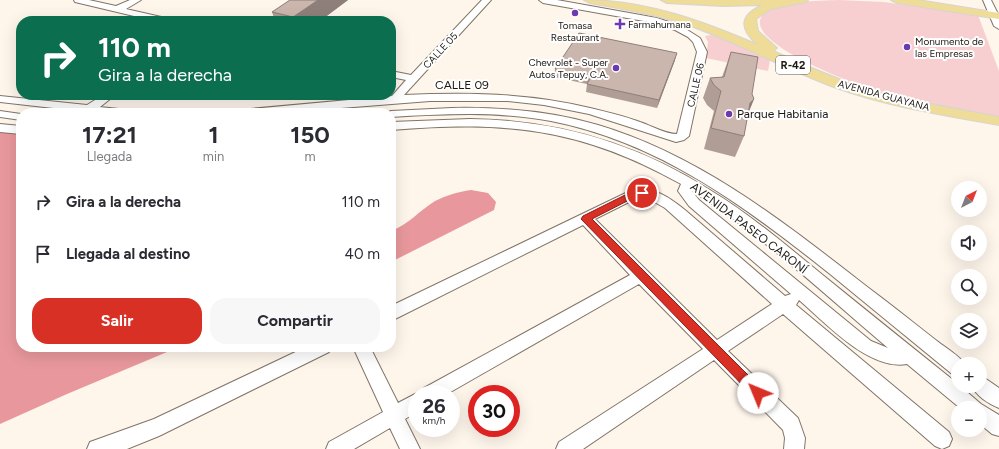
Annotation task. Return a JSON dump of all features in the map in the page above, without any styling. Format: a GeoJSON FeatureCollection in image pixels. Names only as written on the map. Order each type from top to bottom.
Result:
{"type":"FeatureCollection","features":[{"type":"Feature","properties":{"kind":"main road","name":"AVENIDA GUAYANA"},"geometry":{"type":"LineString","coordinates":[[590,0],[647,10],[683,19],[732,38],[836,83],[893,100],[999,122]]}},
{"type":"Feature","properties":{"kind":"main road"},"geometry":{"type":"LineString","coordinates":[[667,0],[731,3],[790,0]]}},
{"type":"Feature","properties":{"kind":"main road"},"geometry":{"type":"LineString","coordinates":[[802,0],[766,8],[754,14],[749,22],[752,33],[758,39],[806,70]]}},
{"type":"Feature","properties":{"kind":"main road"},"geometry":{"type":"LineString","coordinates":[[898,0],[996,15]]}},
{"type":"Feature","properties":{"kind":"street"},"geometry":{"type":"LineString","coordinates":[[78,0],[145,16]]}},
{"type":"Feature","properties":{"kind":"street"},"geometry":{"type":"LineString","coordinates":[[118,10],[137,0]]}},
{"type":"Feature","properties":{"kind":"street","name":"CALLE 05"},"geometry":{"type":"LineString","coordinates":[[396,98],[487,0]]}},
{"type":"Feature","properties":{"kind":"street","name":"CALLE 06"},"geometry":{"type":"LineString","coordinates":[[543,0],[657,21],[691,35],[699,43],[702,52],[684,132],[680,138]]}},
{"type":"Feature","properties":{"kind":"street"},"geometry":{"type":"LineString","coordinates":[[987,0],[996,15],[999,26]]}},
{"type":"Feature","properties":{"kind":"street"},"geometry":{"type":"LineString","coordinates":[[396,75],[414,79]]}},
{"type":"Feature","properties":{"kind":"street","name":"CALLE 09"},"geometry":{"type":"LineString","coordinates":[[396,100],[482,97],[534,101],[585,110],[636,125],[663,135],[680,138]]}},
{"type":"Feature","properties":{"kind":"street"},"geometry":{"type":"LineString","coordinates":[[0,99],[80,108]]}},
{"type":"Feature","properties":{"kind":"street"},"geometry":{"type":"LineString","coordinates":[[90,108],[102,100]]}},
{"type":"Feature","properties":{"kind":"street","name":"CALLE 09"},"geometry":{"type":"LineString","coordinates":[[295,108],[394,100]]}},
{"type":"Feature","properties":{"kind":"street","name":"AVENIDA PASEO CARONÍ"},"geometry":{"type":"LineString","coordinates":[[396,114],[458,111],[530,114],[601,129],[651,148],[704,174],[751,206],[812,252],[951,362]]}},
{"type":"Feature","properties":{"kind":"street"},"geometry":{"type":"LineString","coordinates":[[0,114],[16,116]]}},
{"type":"Feature","properties":{"kind":"street","name":"AVENIDA PASEO CARONÍ"},"geometry":{"type":"LineString","coordinates":[[396,126],[479,122],[512,124],[548,129],[594,140],[618,148],[665,169],[711,197],[766,239],[965,401]]}},
{"type":"Feature","properties":{"kind":"street"},"geometry":{"type":"LineString","coordinates":[[0,128],[16,130]]}},
{"type":"Feature","properties":{"kind":"street"},"geometry":{"type":"LineString","coordinates":[[688,183],[686,193],[694,203],[801,294],[871,350],[888,356],[910,356]]}},
{"type":"Feature","properties":{"kind":"street"},"geometry":{"type":"LineString","coordinates":[[396,312],[634,194],[648,194],[658,197],[680,213],[784,305],[942,439]]}},
{"type":"Feature","properties":{"kind":"street"},"geometry":{"type":"LineString","coordinates":[[586,219],[641,276],[791,425],[795,438],[794,449]]}},
{"type":"Feature","properties":{"kind":"street"},"geometry":{"type":"LineString","coordinates":[[446,385],[641,276]]}},
{"type":"Feature","properties":{"kind":"street"},"geometry":{"type":"LineString","coordinates":[[566,449],[801,294]]}},
{"type":"Feature","properties":{"kind":"street"},"geometry":{"type":"LineString","coordinates":[[97,449],[159,427],[313,352]]}},
{"type":"Feature","properties":{"kind":"street"},"geometry":{"type":"LineString","coordinates":[[363,352],[410,449]]}},
{"type":"Feature","properties":{"kind":"street"},"geometry":{"type":"LineString","coordinates":[[987,390],[999,399]]}},
{"type":"Feature","properties":{"kind":"street"},"geometry":{"type":"LineString","coordinates":[[336,449],[408,407]]}},
{"type":"Feature","properties":{"kind":"street"},"geometry":{"type":"LineString","coordinates":[[987,418],[999,427]]}},
{"type":"Feature","properties":{"kind":"shaded area"},"geometry":{"type":"Polygon","coordinates":[[[838,0],[884,2],[978,15],[999,71],[999,117],[911,99],[860,85],[798,58],[767,36],[760,26],[762,16],[776,7],[797,2],[838,0]]]}},
{"type":"Feature","properties":{"kind":"shaded area"},"geometry":{"type":"Polygon","coordinates":[[[711,35],[724,39],[770,60],[768,71],[706,58],[708,42],[705,36],[711,35]]]}},
{"type":"Feature","properties":{"kind":"shaded area"},"geometry":{"type":"Polygon","coordinates":[[[0,128],[16,130],[16,352],[167,352],[0,424],[0,128]]]}},
{"type":"Feature","properties":{"kind":"shaded area"},"geometry":{"type":"Polygon","coordinates":[[[471,190],[488,193],[496,202],[494,210],[396,259],[396,228],[435,201],[471,190]]]}},
{"type":"Feature","properties":{"kind":"building"},"geometry":{"type":"Polygon","coordinates":[[[290,0],[318,0],[294,16],[272,12],[290,0]]]}},
{"type":"Feature","properties":{"kind":"building","name":"Chevrolet - Super Autos Tepuy, C.A."},"geometry":{"type":"Polygon","coordinates":[[[579,33],[677,53],[659,100],[587,84],[591,77],[555,69],[579,33]]]}},
{"type":"Feature","properties":{"kind":"building","name":"Parque Habitania"},"geometry":{"type":"Polygon","coordinates":[[[731,52],[758,57],[752,94],[754,99],[750,103],[744,136],[711,128],[721,91],[714,85],[710,78],[724,77],[731,52]]]}},
{"type":"Feature","properties":{"kind":"place","name":"Tomasa Restaurant"},"geometry":{"type":"Point","coordinates":[575,13]}},
{"type":"Feature","properties":{"kind":"place","name":"Farmahumana"},"geometry":{"type":"Point","coordinates":[620,24]}},
{"type":"Feature","properties":{"kind":"place","name":"Monumento de las Empresas"},"geometry":{"type":"Point","coordinates":[907,47]}},
{"type":"Feature","properties":{"kind":"place","name":"Chevrolet - Super Autos Tepuy, C.A."},"geometry":{"type":"Point","coordinates":[616,68]}},
{"type":"Feature","properties":{"kind":"place","name":"Parque Habitania"},"geometry":{"type":"Point","coordinates":[729,114]}},
{"type":"Feature","properties":{"kind":"route"},"geometry":{"type":"LineString","coordinates":[[642,193],[634,194],[586,219],[758,393]]}}]}
